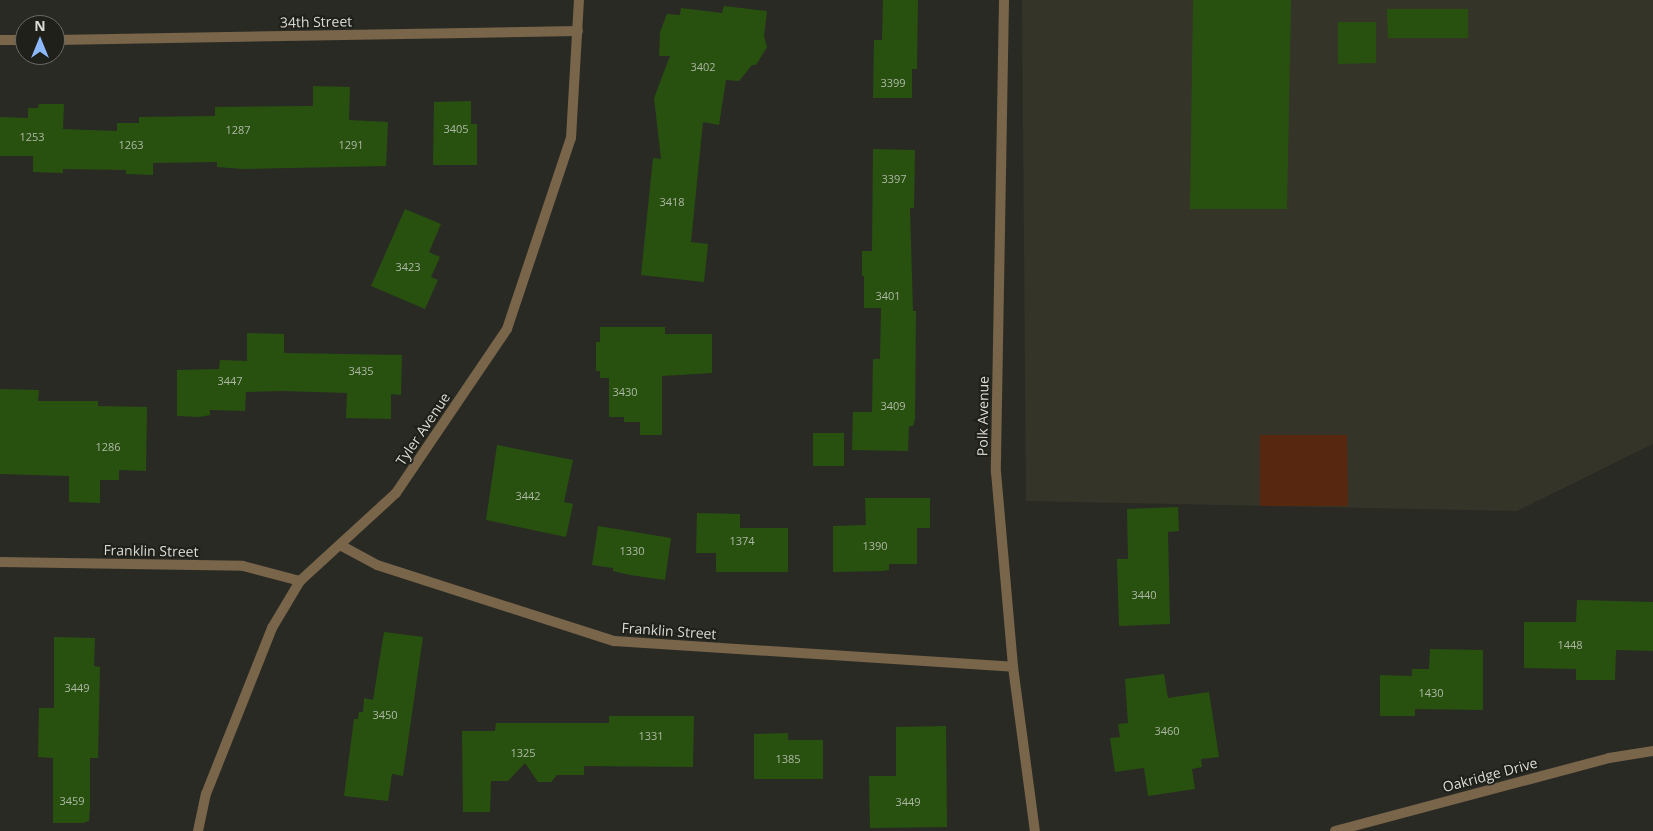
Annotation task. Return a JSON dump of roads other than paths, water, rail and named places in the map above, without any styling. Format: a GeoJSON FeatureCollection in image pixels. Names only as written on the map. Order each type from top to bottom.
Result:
{"type":"FeatureCollection","features":[{"type":"Feature","properties":{"kind":"street","name":"Tyler Avenue"},"geometry":{"type":"LineString","coordinates":[[198,831],[206,794],[272,628],[300,581],[396,493],[507,329],[571,138],[579,0]]}},
{"type":"Feature","properties":{"kind":"street","name":"Polk Avenue"},"geometry":{"type":"LineString","coordinates":[[1004,0],[996,472],[1013,667],[1035,831]]}},
{"type":"Feature","properties":{"kind":"street","name":"34th Street"},"geometry":{"type":"LineString","coordinates":[[65,40],[578,31]]}},
{"type":"Feature","properties":{"kind":"street"},"geometry":{"type":"LineString","coordinates":[[0,40],[15,40]]}},
{"type":"Feature","properties":{"kind":"street","name":"Franklin Street"},"geometry":{"type":"LineString","coordinates":[[340,545],[377,565],[614,641],[1013,667]]}},
{"type":"Feature","properties":{"kind":"street","name":"Franklin Street"},"geometry":{"type":"LineString","coordinates":[[0,562],[243,566],[300,581]]}},
{"type":"Feature","properties":{"kind":"street","name":"Oakridge Drive"},"geometry":{"type":"LineString","coordinates":[[1335,831],[1609,758],[1653,751]]}}]}
